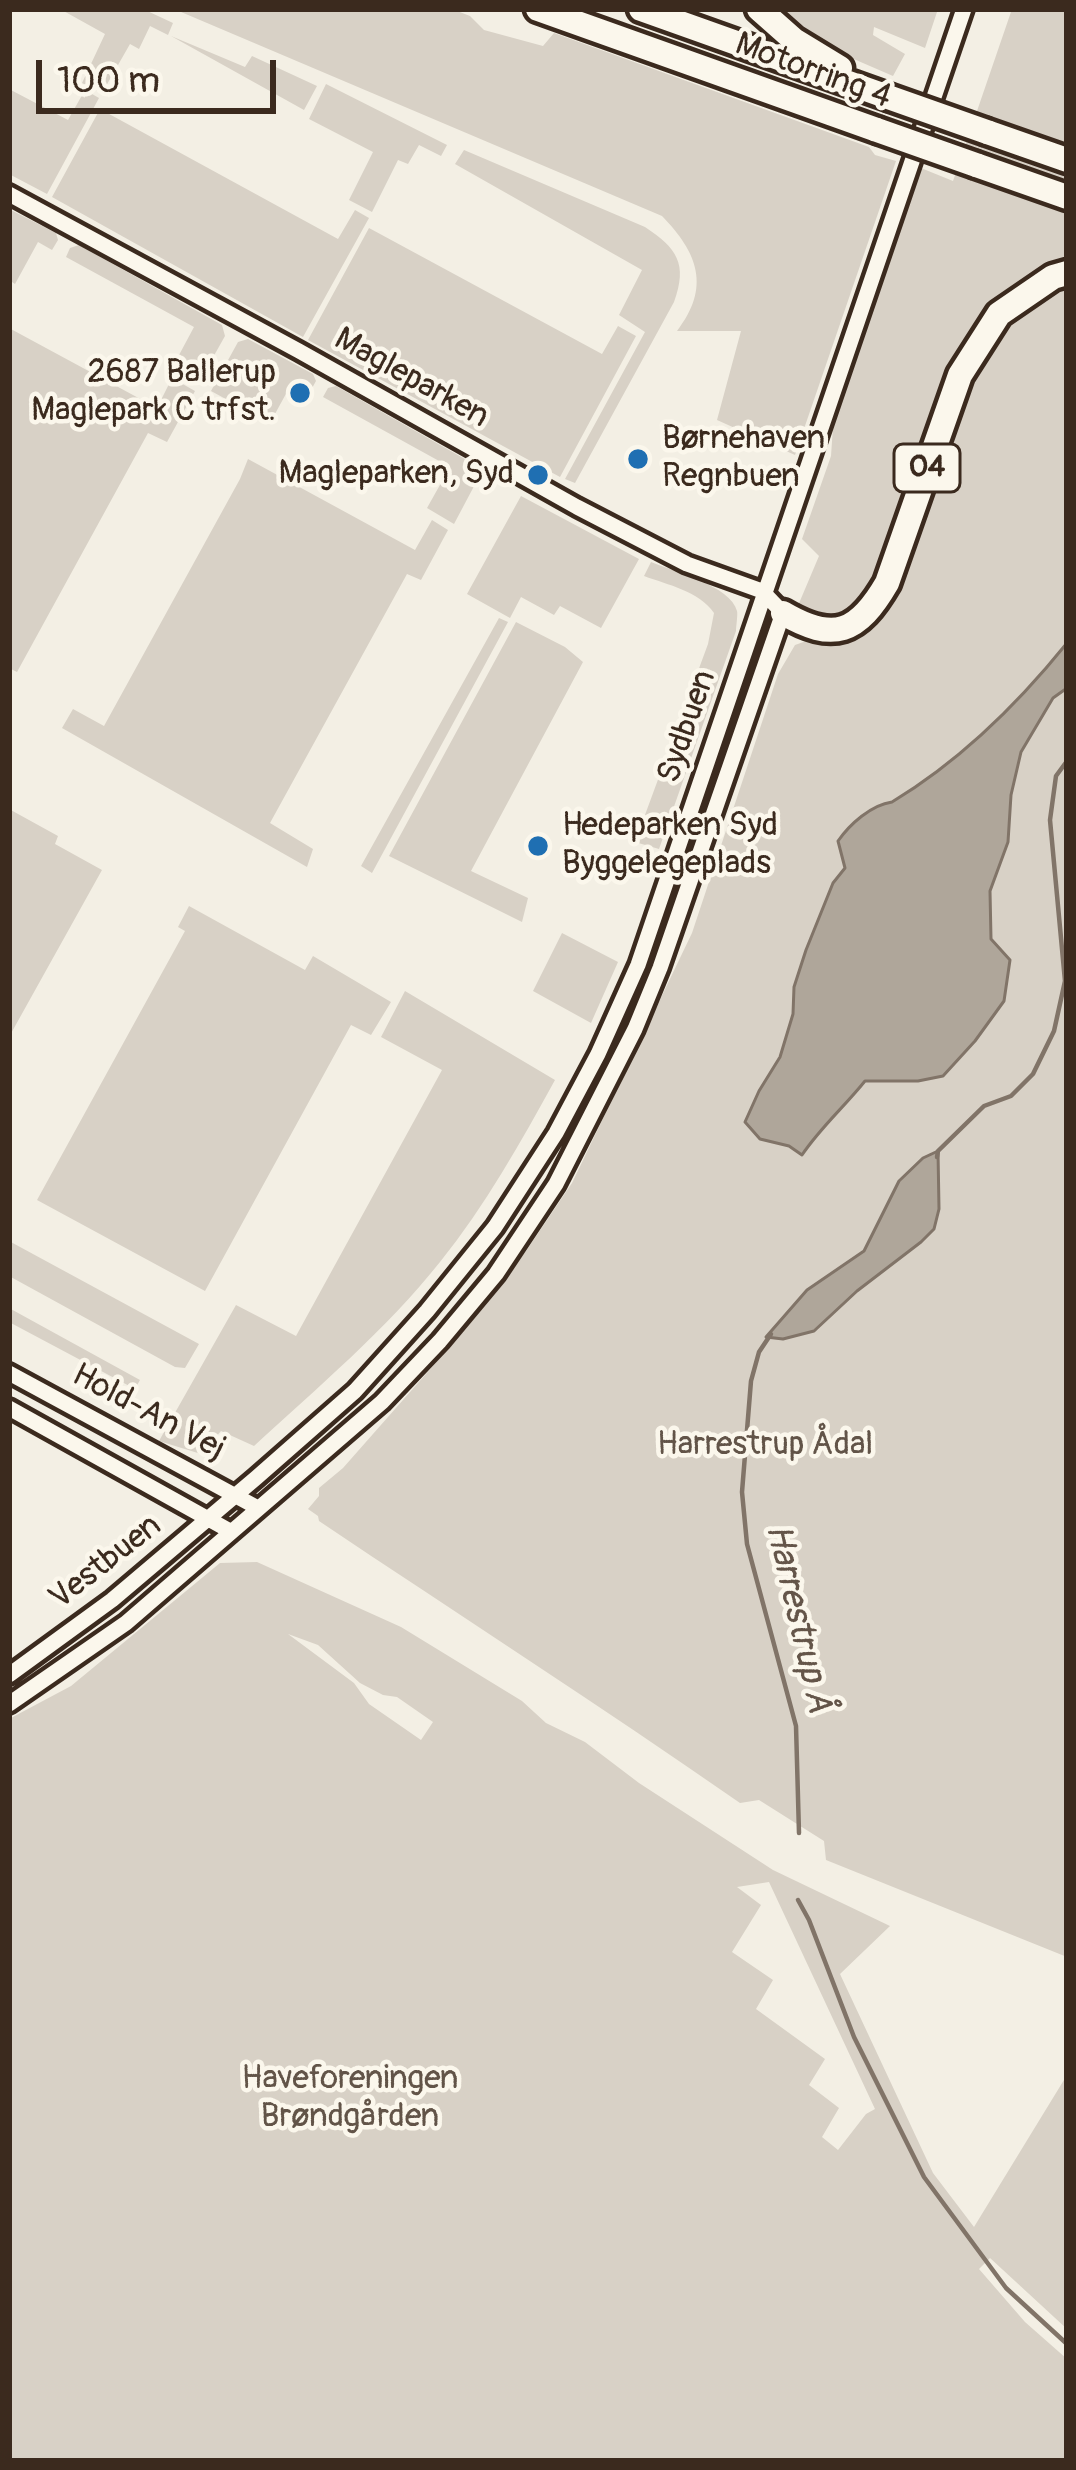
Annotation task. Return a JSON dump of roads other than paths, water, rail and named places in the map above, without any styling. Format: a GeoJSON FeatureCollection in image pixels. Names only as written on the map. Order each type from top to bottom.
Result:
{"type":"FeatureCollection","features":[{"type":"Feature","properties":{"kind":"highway","name":"Motorring 4"},"geometry":{"type":"LineString","coordinates":[[538,9],[1067,197]]}},
{"type":"Feature","properties":{"kind":"highway","name":"Motorring 4"},"geometry":{"type":"LineString","coordinates":[[641,9],[1067,160]]}},
{"type":"Feature","properties":{"kind":"highway"},"geometry":{"type":"LineString","coordinates":[[759,9],[794,40],[888,97]]}},
{"type":"Feature","properties":{"kind":"highway","name":"O4"},"geometry":{"type":"LineString","coordinates":[[774,604],[820,631],[861,618],[875,603],[887,583],[960,375],[999,314],[1053,277],[1067,273]]}},
{"type":"Feature","properties":{"kind":"street","name":"Sydbuen"},"geometry":{"type":"LineString","coordinates":[[230,1531],[382,1402],[440,1341],[496,1274],[556,1184],[609,1083],[650,994],[907,169],[964,9]]}},
{"type":"Feature","properties":{"kind":"street","name":"Magleparken"},"geometry":{"type":"LineString","coordinates":[[9,194],[597,518],[774,604]]}},
{"type":"Feature","properties":{"kind":"street","name":"Sydbuen"},"geometry":{"type":"LineString","coordinates":[[236,1494],[355,1391],[427,1311],[495,1227],[556,1133],[638,965],[774,604]]}},
{"type":"Feature","properties":{"kind":"street","name":"Hold-An Vej"},"geometry":{"type":"LineString","coordinates":[[9,1373],[258,1508]]}},
{"type":"Feature","properties":{"kind":"street","name":"Hold-An Vej"},"geometry":{"type":"LineString","coordinates":[[9,1408],[230,1531]]}},
{"type":"Feature","properties":{"kind":"street","name":"Vestbuen"},"geometry":{"type":"LineString","coordinates":[[9,1675],[112,1600],[236,1494]]}},
{"type":"Feature","properties":{"kind":"street","name":"Vestbuen"},"geometry":{"type":"LineString","coordinates":[[9,1704],[126,1623],[230,1531]]}},
{"type":"Feature","properties":{"kind":"waterway","name":"Harrestrup Å"},"geometry":{"type":"LineString","coordinates":[[937,1157],[984,1106],[1011,1096],[1033,1074],[1054,1031],[1065,981],[1050,820],[1056,776],[1067,761]]}},
{"type":"Feature","properties":{"kind":"waterway","name":"Harrestrup Å"},"geometry":{"type":"LineString","coordinates":[[771,1334],[759,1352],[751,1381],[742,1492],[747,1544],[796,1726],[799,1833]]}},
{"type":"Feature","properties":{"kind":"waterway","name":"Harrestrup Å"},"geometry":{"type":"LineString","coordinates":[[798,1900],[854,2037],[924,2177],[1006,2288],[1067,2344]]}},
{"type":"Feature","properties":{"kind":"place","name":"2687 Ballerup Maglepark C trfst."},"geometry":{"type":"Point","coordinates":[300,393]}},
{"type":"Feature","properties":{"kind":"place","name":"Børnehaven Regnbuen"},"geometry":{"type":"Point","coordinates":[638,459]}},
{"type":"Feature","properties":{"kind":"place","name":"Magleparken, Syd"},"geometry":{"type":"Point","coordinates":[538,475]}},
{"type":"Feature","properties":{"kind":"place","name":"Hedeparken Syd Byggelegeplads"},"geometry":{"type":"Point","coordinates":[538,846]}},
{"type":"Feature","properties":{"kind":"park label","name":"Harrestrup Ådal"},"geometry":{"type":"Point","coordinates":[765,1446]}},
{"type":"Feature","properties":{"kind":"park label","name":"Haveforeningen Brøndgården"},"geometry":{"type":"Point","coordinates":[350,2099]}}]}
